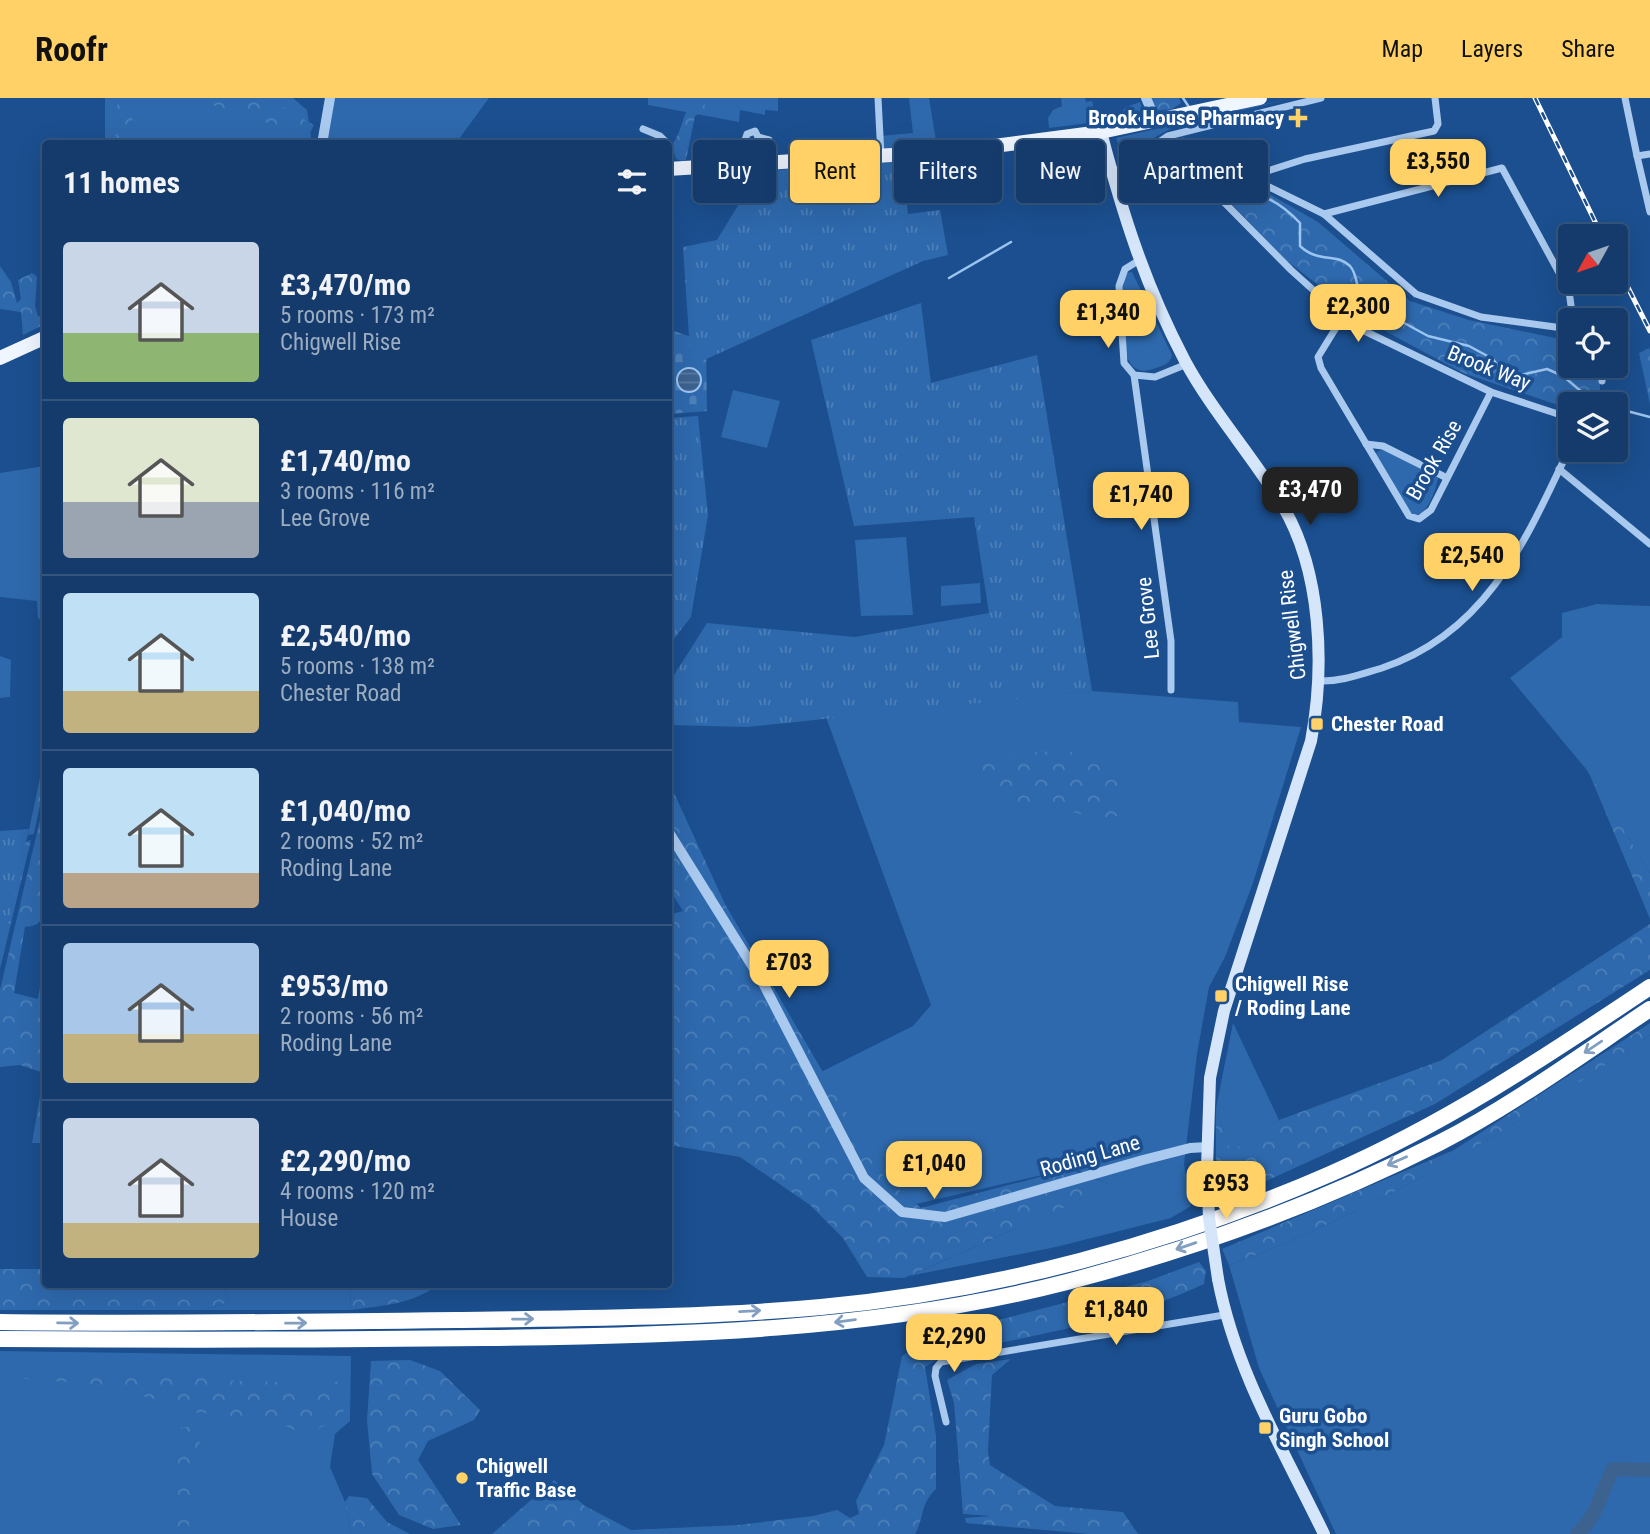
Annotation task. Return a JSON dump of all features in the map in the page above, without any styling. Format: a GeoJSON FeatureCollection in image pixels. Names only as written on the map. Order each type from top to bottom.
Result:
{"type":"FeatureCollection","features":[{"type":"Feature","properties":{"kind":"highway"},"geometry":{"type":"LineString","coordinates":[[0,1322],[174,1325],[655,1317],[822,1307],[982,1283],[1161,1237],[1329,1175],[1426,1129],[1496,1090],[1650,986]]}},
{"type":"Feature","properties":{"kind":"highway"},"geometry":{"type":"LineString","coordinates":[[0,1339],[220,1341],[656,1336],[822,1324],[990,1299],[1065,1283],[1166,1254],[1242,1227],[1360,1178],[1437,1144],[1506,1106],[1650,1009]]}},
{"type":"Feature","properties":{"kind":"main road"},"geometry":{"type":"LineString","coordinates":[[776,161],[937,153],[1101,132],[1260,98]]}},
{"type":"Feature","properties":{"kind":"main road","name":"Chigwell Rise"},"geometry":{"type":"LineString","coordinates":[[1101,132],[1119,198]]}},
{"type":"Feature","properties":{"kind":"main road"},"geometry":{"type":"LineString","coordinates":[[672,169],[693,167]]}},
{"type":"Feature","properties":{"kind":"main road","name":"Chigwell Rise"},"geometry":{"type":"LineString","coordinates":[[1121,203],[1138,261],[1187,364],[1282,505],[1298,543],[1313,603],[1320,681],[1311,741],[1224,1012],[1210,1078],[1206,1147]]}},
{"type":"Feature","properties":{"kind":"main road"},"geometry":{"type":"LineString","coordinates":[[0,358],[42,339]]}},
{"type":"Feature","properties":{"kind":"main road"},"geometry":{"type":"LineString","coordinates":[[1206,1147],[1209,1218],[1224,1315],[1249,1383],[1324,1534]]}},
{"type":"Feature","properties":{"kind":"street"},"geometry":{"type":"LineString","coordinates":[[323,140],[330,98]]}},
{"type":"Feature","properties":{"kind":"street"},"geometry":{"type":"LineString","coordinates":[[878,98],[881,156]]}},
{"type":"Feature","properties":{"kind":"street"},"geometry":{"type":"LineString","coordinates":[[1146,98],[1156,121]]}},
{"type":"Feature","properties":{"kind":"street"},"geometry":{"type":"LineString","coordinates":[[1112,174],[1168,136],[1308,99],[1321,98]]}},
{"type":"Feature","properties":{"kind":"street"},"geometry":{"type":"LineString","coordinates":[[1268,171],[1305,159],[1434,131],[1438,124],[1435,98]]}},
{"type":"Feature","properties":{"kind":"street"},"geometry":{"type":"LineString","coordinates":[[1625,98],[1650,212]]}},
{"type":"Feature","properties":{"kind":"street"},"geometry":{"type":"LineString","coordinates":[[643,129],[663,140]]}},
{"type":"Feature","properties":{"kind":"street"},"geometry":{"type":"LineString","coordinates":[[745,140],[747,134],[755,131],[758,137],[769,140]]}},
{"type":"Feature","properties":{"kind":"street"},"geometry":{"type":"LineString","coordinates":[[1637,156],[1650,154]]}},
{"type":"Feature","properties":{"kind":"street"},"geometry":{"type":"LineString","coordinates":[[1324,214],[1502,168],[1569,290],[1571,308]]}},
{"type":"Feature","properties":{"kind":"street"},"geometry":{"type":"LineString","coordinates":[[1268,186],[1324,214],[1416,294],[1481,317],[1558,327]]}},
{"type":"Feature","properties":{"kind":"street","name":"Brook Way"},"geometry":{"type":"LineString","coordinates":[[1225,203],[1342,318],[1491,393],[1558,414]]}},
{"type":"Feature","properties":{"kind":"street","name":"Lee Grove"},"geometry":{"type":"LineString","coordinates":[[1138,261],[1125,269],[1119,286],[1124,363],[1134,375],[1171,641],[1171,690]]}},
{"type":"Feature","properties":{"kind":"street","name":"Brook Rise"},"geometry":{"type":"LineString","coordinates":[[1342,318],[1318,358],[1321,368],[1409,516],[1419,519],[1431,510],[1491,393]]}},
{"type":"Feature","properties":{"kind":"street"},"geometry":{"type":"LineString","coordinates":[[1134,375],[1154,377],[1187,364]]}},
{"type":"Feature","properties":{"kind":"street"},"geometry":{"type":"LineString","coordinates":[[1602,378],[1602,382]]}},
{"type":"Feature","properties":{"kind":"street"},"geometry":{"type":"LineString","coordinates":[[1366,444],[1383,446],[1447,478]]}},
{"type":"Feature","properties":{"kind":"street"},"geometry":{"type":"LineString","coordinates":[[1320,681],[1334,682],[1403,660],[1448,635],[1478,608],[1509,568],[1562,462]]}},
{"type":"Feature","properties":{"kind":"street"},"geometry":{"type":"LineString","coordinates":[[1559,469],[1650,544]]}},
{"type":"Feature","properties":{"kind":"street","name":"Roding Lane"},"geometry":{"type":"LineString","coordinates":[[672,837],[763,983],[864,1178],[902,1212],[946,1217],[1118,1167],[1190,1148],[1206,1147]]}},
{"type":"Feature","properties":{"kind":"street"},"geometry":{"type":"LineString","coordinates":[[946,1422],[935,1376],[936,1368],[941,1362],[1224,1315]]}},
{"type":"Feature","properties":{"kind":"green space"},"geometry":{"type":"Polygon","coordinates":[[[105,98],[293,98],[307,110],[312,140],[105,140],[105,98]]]}},
{"type":"Feature","properties":{"kind":"green space"},"geometry":{"type":"Polygon","coordinates":[[[121,98],[146,98],[134,110],[129,140],[115,140],[117,106],[121,98]]]}},
{"type":"Feature","properties":{"kind":"green space"},"geometry":{"type":"Polygon","coordinates":[[[187,98],[255,98],[277,104],[314,125],[306,140],[252,116],[187,98]]]}},
{"type":"Feature","properties":{"kind":"green space"},"geometry":{"type":"Polygon","coordinates":[[[334,98],[489,98],[458,140],[327,140],[334,98]]]}},
{"type":"Feature","properties":{"kind":"green space"},"geometry":{"type":"Polygon","coordinates":[[[648,98],[778,98],[778,111],[765,110],[765,115],[740,110],[739,122],[648,105],[648,98]]]}},
{"type":"Feature","properties":{"kind":"green space"},"geometry":{"type":"Polygon","coordinates":[[[682,98],[704,98],[705,110],[695,116],[686,160],[682,161],[676,159],[672,145],[689,108],[682,98]]]}},
{"type":"Feature","properties":{"kind":"green space"},"geometry":{"type":"Polygon","coordinates":[[[909,98],[929,98],[936,140],[894,140],[894,152],[881,154],[880,136],[913,133],[909,98]]]}},
{"type":"Feature","properties":{"kind":"green space"},"geometry":{"type":"Polygon","coordinates":[[[1061,98],[1085,98],[1086,102],[1092,101],[1097,122],[1049,128],[1048,118],[1053,110],[1062,106],[1061,98]]]}},
{"type":"Feature","properties":{"kind":"green space"},"geometry":{"type":"Polygon","coordinates":[[[1151,98],[1179,98],[1181,103],[1172,109],[1156,111],[1151,98]]]}},
{"type":"Feature","properties":{"kind":"green space"},"geometry":{"type":"Polygon","coordinates":[[[1292,98],[1172,128],[1150,140],[1119,140],[1119,146],[1116,138],[1292,98]]]}},
{"type":"Feature","properties":{"kind":"green space"},"geometry":{"type":"Polygon","coordinates":[[[1140,102],[1144,115],[1116,118],[1126,107],[1140,102]]]}},
{"type":"Feature","properties":{"kind":"green space"},"geometry":{"type":"Polygon","coordinates":[[[880,163],[894,163],[894,203],[907,203],[908,214],[940,210],[948,255],[923,261],[691,366],[683,247],[717,240],[740,203],[776,203],[776,170],[790,169],[790,203],[880,203],[880,163]]]}},
{"type":"Feature","properties":{"kind":"green space"},"geometry":{"type":"Polygon","coordinates":[[[1268,193],[1318,222],[1410,301],[1469,320],[1558,339],[1558,378],[1600,378],[1600,392],[1558,392],[1558,405],[1463,373],[1361,318],[1286,260],[1231,203],[1268,203],[1268,193]]]}},
{"type":"Feature","properties":{"kind":"green space"},"geometry":{"type":"Polygon","coordinates":[[[0,266],[11,282],[17,303],[21,299],[18,280],[32,273],[37,277],[35,306],[38,316],[42,317],[42,326],[23,335],[21,312],[0,309],[0,266]]]}},
{"type":"Feature","properties":{"kind":"green space"},"geometry":{"type":"Polygon","coordinates":[[[1132,272],[1172,355],[1166,364],[1146,371],[1135,368],[1129,361],[1123,338],[1124,282],[1126,273],[1132,272]]]}},
{"type":"Feature","properties":{"kind":"green space"},"geometry":{"type":"Polygon","coordinates":[[[921,303],[931,383],[1037,355],[1092,691],[748,727],[672,725],[672,678],[707,623],[855,637],[989,613],[974,517],[854,526],[811,340],[921,303]]]}},
{"type":"Feature","properties":{"kind":"green space"},"geometry":{"type":"Polygon","coordinates":[[[672,330],[706,342],[707,411],[672,414],[672,330]]]}},
{"type":"Feature","properties":{"kind":"green space"},"geometry":{"type":"Polygon","coordinates":[[[1649,348],[1650,351],[1650,404],[1639,353],[1649,348]]]}},
{"type":"Feature","properties":{"kind":"green space"},"geometry":{"type":"Polygon","coordinates":[[[733,390],[780,401],[767,448],[721,437],[733,390]]]}},
{"type":"Feature","properties":{"kind":"green space"},"geometry":{"type":"Polygon","coordinates":[[[698,416],[708,515],[691,617],[672,641],[672,418],[698,416]]]}},
{"type":"Feature","properties":{"kind":"green space"},"geometry":{"type":"Polygon","coordinates":[[[1382,449],[1434,473],[1438,479],[1429,504],[1421,513],[1409,516],[1373,455],[1382,449]]]}},
{"type":"Feature","properties":{"kind":"green space"},"geometry":{"type":"Polygon","coordinates":[[[42,466],[42,623],[38,617],[37,601],[0,597],[0,473],[42,466]]]}},
{"type":"Feature","properties":{"kind":"green space"},"geometry":{"type":"Polygon","coordinates":[[[906,537],[913,615],[861,616],[855,540],[906,537]]]}},
{"type":"Feature","properties":{"kind":"green space"},"geometry":{"type":"Polygon","coordinates":[[[980,583],[981,603],[941,606],[941,586],[980,583]]]}},
{"type":"Feature","properties":{"kind":"green space"},"geometry":{"type":"Polygon","coordinates":[[[1597,604],[1650,606],[1650,873],[1586,769],[1510,678],[1562,637],[1562,613],[1597,604]]]}},
{"type":"Feature","properties":{"kind":"green space"},"geometry":{"type":"Polygon","coordinates":[[[0,656],[11,660],[10,697],[0,698],[0,656]]]}},
{"type":"Feature","properties":{"kind":"green space"},"geometry":{"type":"Polygon","coordinates":[[[1092,691],[1238,702],[1239,722],[1301,727],[1253,883],[1225,957],[1209,987],[1197,1054],[1184,1164],[1191,1206],[1171,1218],[1056,1247],[909,1276],[1112,1186],[1073,1168],[916,1204],[884,1177],[821,1072],[913,1026],[931,1005],[826,717],[1092,691]]]}},
{"type":"Feature","properties":{"kind":"green space"},"geometry":{"type":"Polygon","coordinates":[[[1066,750],[1114,770],[1127,815],[1097,818],[1035,803],[1009,807],[972,774],[976,757],[1066,750]]]}},
{"type":"Feature","properties":{"kind":"green space"},"geometry":{"type":"Polygon","coordinates":[[[42,768],[42,795],[34,834],[28,835],[42,768]]]}},
{"type":"Feature","properties":{"kind":"green space"},"geometry":{"type":"Polygon","coordinates":[[[1589,773],[1650,873],[1650,919],[1589,773]]]}},
{"type":"Feature","properties":{"kind":"green space"},"geometry":{"type":"Polygon","coordinates":[[[672,789],[725,904],[884,1177],[921,1208],[1070,1169],[1113,1186],[904,1278],[867,1277],[843,1238],[810,1205],[740,1157],[672,1146],[672,914],[683,911],[672,894],[672,789]]]}},
{"type":"Feature","properties":{"kind":"green space"},"geometry":{"type":"Polygon","coordinates":[[[42,811],[42,918],[33,926],[25,927],[14,993],[38,999],[36,1008],[42,1010],[42,1072],[20,1065],[0,1067],[0,990],[42,811]]]}},
{"type":"Feature","properties":{"kind":"green space"},"geometry":{"type":"Polygon","coordinates":[[[29,829],[0,960],[0,831],[29,829]]]}},
{"type":"Feature","properties":{"kind":"green space"},"geometry":{"type":"Polygon","coordinates":[[[31,840],[0,969],[0,844],[17,845],[31,840]]]}},
{"type":"Feature","properties":{"kind":"green space"},"geometry":{"type":"Polygon","coordinates":[[[1650,924],[1650,970],[1435,1104],[1216,1204],[1216,1108],[1231,1152],[1279,1120],[1442,1060],[1650,924]]]}},
{"type":"Feature","properties":{"kind":"green space"},"geometry":{"type":"Polygon","coordinates":[[[42,977],[42,1010],[36,1008],[42,977]]]}},
{"type":"Feature","properties":{"kind":"green space"},"geometry":{"type":"Polygon","coordinates":[[[1233,1023],[1279,1120],[1231,1153],[1216,1108],[1233,1023]]]}},
{"type":"Feature","properties":{"kind":"green space"},"geometry":{"type":"Polygon","coordinates":[[[1650,1023],[1650,1035],[1549,1102],[1447,1164],[1340,1219],[1229,1265],[1222,1249],[1454,1150],[1650,1023]]]}},
{"type":"Feature","properties":{"kind":"green space"},"geometry":{"type":"Polygon","coordinates":[[[1650,1035],[1650,1534],[1336,1534],[1259,1368],[1229,1265],[1340,1219],[1394,1192],[1549,1102],[1650,1035]]]}},
{"type":"Feature","properties":{"kind":"green space"},"geometry":{"type":"Polygon","coordinates":[[[42,1085],[42,1143],[32,1143],[42,1085]]]}},
{"type":"Feature","properties":{"kind":"green space"},"geometry":{"type":"Polygon","coordinates":[[[1199,1262],[1206,1271],[1204,1284],[1173,1297],[1110,1318],[945,1355],[925,1367],[936,1436],[936,1489],[927,1500],[915,1534],[492,1534],[554,1480],[585,1506],[631,1530],[738,1525],[813,1516],[837,1510],[850,1518],[859,1514],[856,1501],[884,1445],[902,1356],[930,1338],[1148,1281],[1199,1262]]]}},
{"type":"Feature","properties":{"kind":"green space"},"geometry":{"type":"Polygon","coordinates":[[[0,1269],[42,1269],[42,1288],[224,1288],[229,1302],[204,1310],[0,1310],[0,1269]]]}},
{"type":"Feature","properties":{"kind":"green space"},"geometry":{"type":"Polygon","coordinates":[[[224,1288],[350,1288],[351,1310],[204,1310],[229,1302],[224,1288]]]}},
{"type":"Feature","properties":{"kind":"green space"},"geometry":{"type":"Polygon","coordinates":[[[350,1288],[433,1288],[407,1300],[351,1310],[350,1288]]]}},
{"type":"Feature","properties":{"kind":"green space"},"geometry":{"type":"Polygon","coordinates":[[[0,1351],[351,1356],[350,1421],[335,1434],[330,1467],[345,1502],[351,1534],[0,1534],[0,1351]]]}},
{"type":"Feature","properties":{"kind":"green space"},"geometry":{"type":"Polygon","coordinates":[[[1011,1359],[992,1375],[988,1451],[990,1465],[1055,1506],[1123,1512],[1138,1534],[1089,1534],[966,1523],[965,1518],[991,1516],[963,1514],[954,1403],[947,1380],[976,1364],[1011,1359]]]}},
{"type":"Feature","properties":{"kind":"green space"},"geometry":{"type":"Polygon","coordinates":[[[410,1360],[440,1371],[480,1410],[474,1420],[428,1441],[418,1460],[461,1525],[433,1529],[399,1515],[372,1474],[367,1420],[371,1361],[410,1360]]]}},
{"type":"Feature","properties":{"kind":"green space"},"geometry":{"type":"Polygon","coordinates":[[[185,1369],[208,1377],[230,1380],[315,1385],[340,1381],[347,1401],[341,1418],[304,1435],[284,1425],[232,1420],[202,1412],[182,1415],[164,1401],[84,1383],[0,1377],[0,1374],[71,1373],[130,1377],[185,1369]]]}},
{"type":"Feature","properties":{"kind":"green space"},"geometry":{"type":"Polygon","coordinates":[[[181,1427],[199,1427],[200,1440],[188,1534],[163,1534],[172,1515],[178,1470],[174,1460],[181,1427]]]}},
{"type":"Feature","properties":{"kind":"green space"},"geometry":{"type":"Polygon","coordinates":[[[349,1496],[367,1498],[387,1522],[410,1534],[351,1534],[345,1502],[349,1496]]]}},
{"type":"Feature","properties":{"kind":"shaded area"},"geometry":{"type":"Polygon","coordinates":[[[689,368],[697,372],[701,380],[697,388],[689,392],[681,388],[677,380],[681,372],[689,368]]]}},
{"type":"Feature","properties":{"kind":"waterway"},"geometry":{"type":"LineString","coordinates":[[1183,98],[1189,107]]}},
{"type":"Feature","properties":{"kind":"waterway"},"geometry":{"type":"LineString","coordinates":[[1268,199],[1300,223],[1300,246],[1314,255],[1339,260],[1350,266],[1364,301],[1428,336],[1469,346],[1493,359],[1501,371],[1512,377],[1547,369],[1563,376],[1582,392]]}},
{"type":"Feature","properties":{"kind":"waterway"},"geometry":{"type":"LineString","coordinates":[[949,278],[1011,242]]}},
{"type":"Feature","properties":{"kind":"waterway"},"geometry":{"type":"LineString","coordinates":[[1628,411],[1650,417]]}},
{"type":"Feature","properties":{"kind":"waterway"},"geometry":{"type":"LineString","coordinates":[[1577,1534],[1594,1512],[1613,1469],[1650,1470]]}},
{"type":"Feature","properties":{"kind":"railway"},"geometry":{"type":"LineString","coordinates":[[1535,98],[1596,224]]}},
{"type":"Feature","properties":{"kind":"railway"},"geometry":{"type":"LineString","coordinates":[[1628,288],[1650,331]]}},
{"type":"Feature","properties":{"kind":"place","name":"Brook House Pharmacy"},"geometry":{"type":"Point","coordinates":[1298,118]}},
{"type":"Feature","properties":{"kind":"place","name":"Chester Road"},"geometry":{"type":"Point","coordinates":[1317,724]}},
{"type":"Feature","properties":{"kind":"place","name":"Chigwell Rise / Roding Lane"},"geometry":{"type":"Point","coordinates":[1221,996]}},
{"type":"Feature","properties":{"kind":"place","name":"Guru Gobo Singh School"},"geometry":{"type":"Point","coordinates":[1265,1428]}},
{"type":"Feature","properties":{"kind":"place","name":"Chigwell Traffic Base"},"geometry":{"type":"Point","coordinates":[462,1478]}}]}
